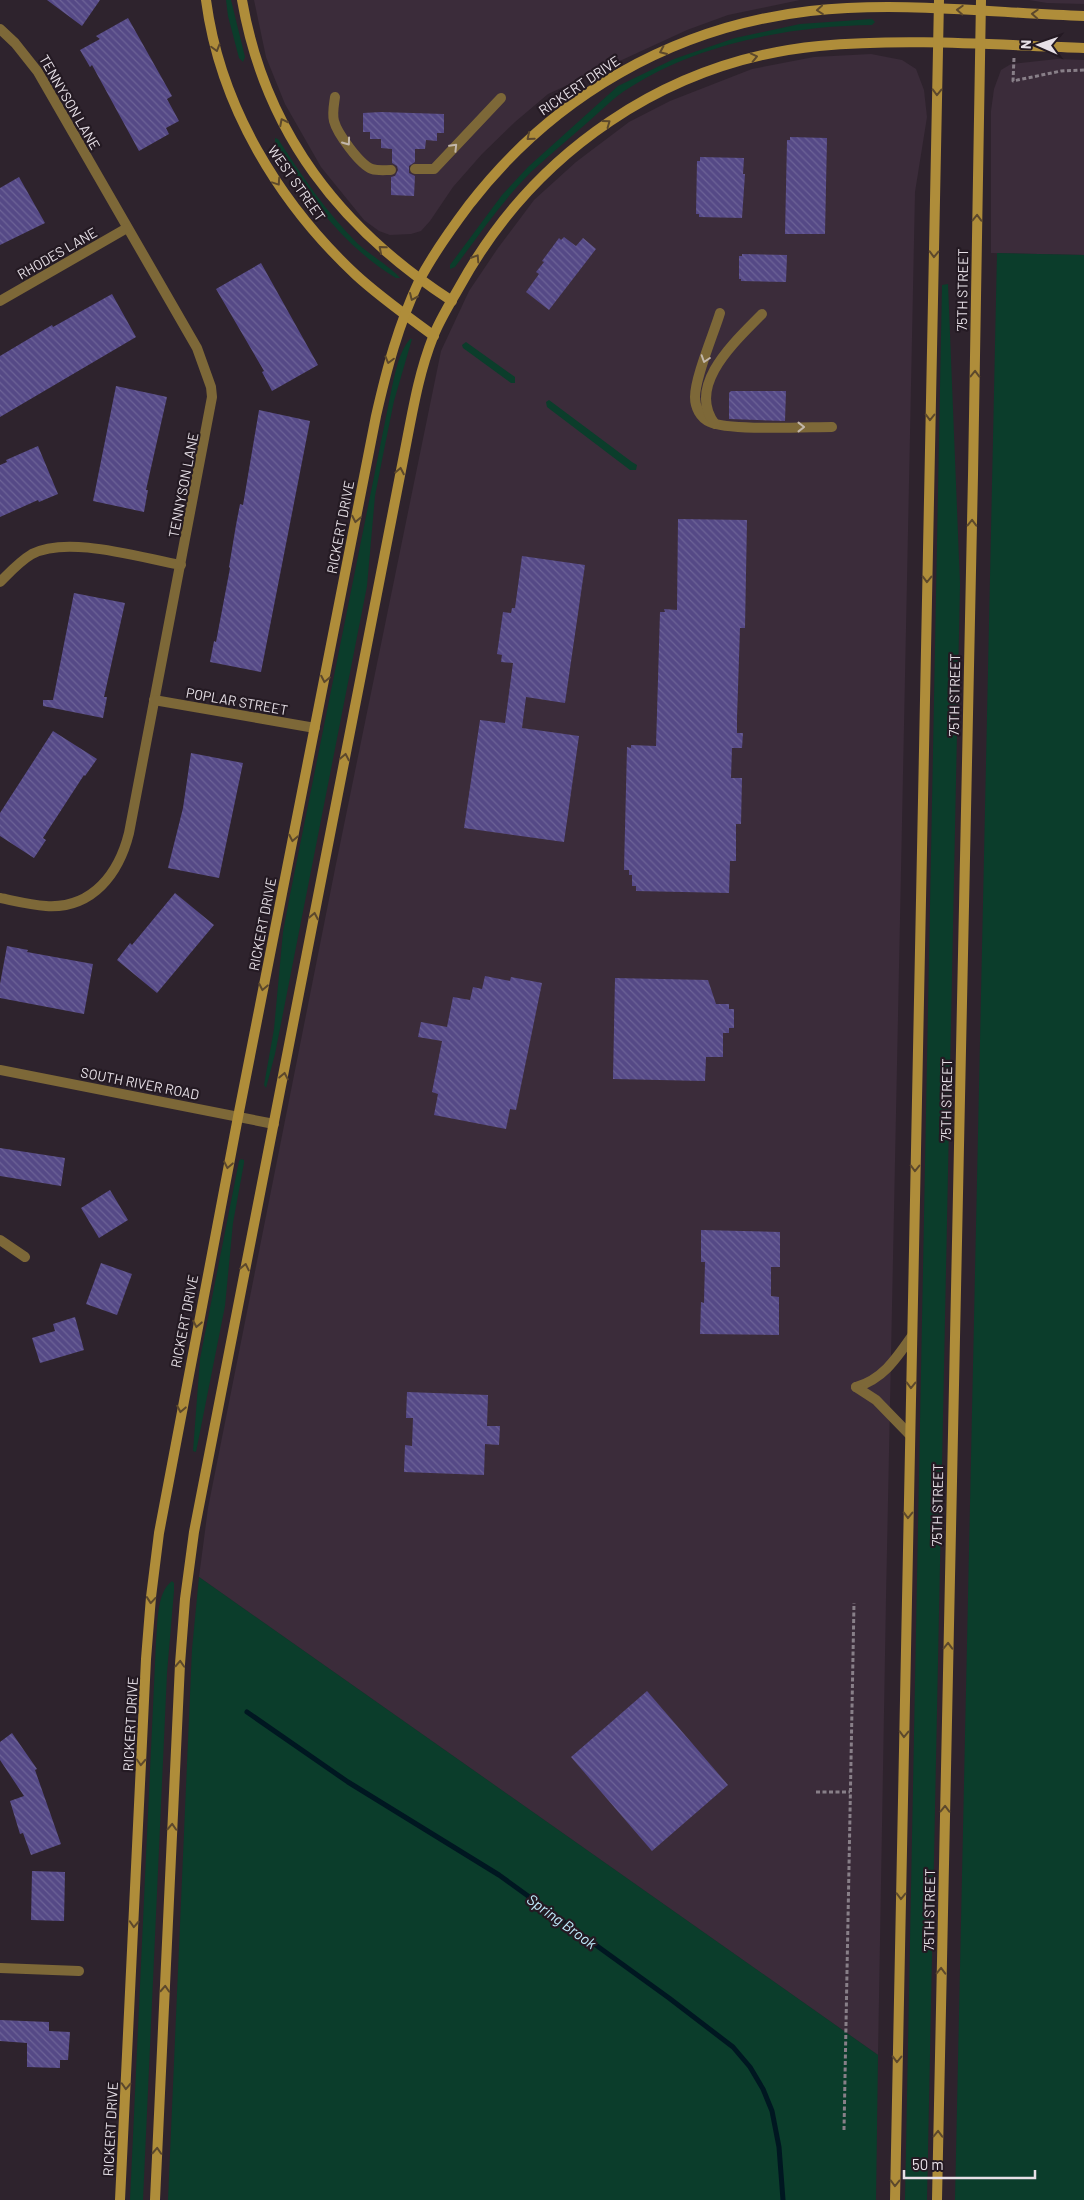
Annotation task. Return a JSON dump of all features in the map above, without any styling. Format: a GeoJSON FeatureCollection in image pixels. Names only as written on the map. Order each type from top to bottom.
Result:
{"type":"FeatureCollection","features":[{"type":"Feature","properties":{"kind":"street","name":"WEST STREET"},"geometry":{"type":"LineString","coordinates":[[206,0],[214,42],[225,77],[237,109],[270,172],[299,214],[319,238],[357,276],[434,336]]}},
{"type":"Feature","properties":{"kind":"street","name":"WEST STREET"},"geometry":{"type":"LineString","coordinates":[[242,0],[254,50],[268,90],[294,143],[330,196],[379,247],[420,280],[452,300]]}},
{"type":"Feature","properties":{"kind":"street","name":"RICKERT DRIVE"},"geometry":{"type":"LineString","coordinates":[[120,2200],[151,1597],[170,1469],[376,416],[390,355],[420,280],[439,246],[458,219],[500,166],[522,144],[572,104],[627,69],[682,43],[712,32],[762,19],[831,9],[939,4],[981,5],[1084,16]]}},
{"type":"Feature","properties":{"kind":"street","name":"75TH STREET"},"geometry":{"type":"LineString","coordinates":[[894,2200],[939,4]]}},
{"type":"Feature","properties":{"kind":"street","name":"75TH STREET"},"geometry":{"type":"LineString","coordinates":[[937,2200],[981,5]]}},
{"type":"Feature","properties":{"kind":"street","name":"TENNYSON LANE"},"geometry":{"type":"LineString","coordinates":[[0,29],[15,43],[38,72],[197,348],[211,387],[212,397],[125,850],[120,862],[106,882],[84,897],[66,904],[46,906],[0,898]]}},
{"type":"Feature","properties":{"kind":"street"},"geometry":{"type":"LineString","coordinates":[[155,2200],[185,1599],[204,1476],[404,455],[419,382],[434,336],[452,300],[496,228],[531,188],[568,153],[605,124],[652,95],[702,73],[750,58],[780,52],[852,44],[938,43],[1084,48]]}},
{"type":"Feature","properties":{"kind":"street"},"geometry":{"type":"LineString","coordinates":[[335,97],[334,122],[340,134],[362,163],[370,169],[391,170]]}},
{"type":"Feature","properties":{"kind":"street"},"geometry":{"type":"LineString","coordinates":[[415,169],[434,169],[501,98]]}},
{"type":"Feature","properties":{"kind":"street","name":"RHODES LANE"},"geometry":{"type":"LineString","coordinates":[[0,301],[127,228]]}},
{"type":"Feature","properties":{"kind":"street"},"geometry":{"type":"LineString","coordinates":[[720,313],[696,388],[696,407],[702,416],[716,425],[832,427]]}},
{"type":"Feature","properties":{"kind":"street"},"geometry":{"type":"LineString","coordinates":[[716,425],[708,410],[707,393],[718,362],[762,314]]}},
{"type":"Feature","properties":{"kind":"street"},"geometry":{"type":"LineString","coordinates":[[0,582],[25,558],[54,547],[75,546],[181,565]]}},
{"type":"Feature","properties":{"kind":"street","name":"POPLAR STREET"},"geometry":{"type":"LineString","coordinates":[[154,700],[315,728]]}},
{"type":"Feature","properties":{"kind":"street","name":"SOUTH RIVER ROAD"},"geometry":{"type":"LineString","coordinates":[[0,1070],[274,1124]]}},
{"type":"Feature","properties":{"kind":"street"},"geometry":{"type":"LineString","coordinates":[[0,1240],[25,1257]]}},
{"type":"Feature","properties":{"kind":"street"},"geometry":{"type":"LineString","coordinates":[[910,1435],[876,1400],[856,1387],[870,1383],[891,1366],[912,1336]]}},
{"type":"Feature","properties":{"kind":"street"},"geometry":{"type":"LineString","coordinates":[[0,1968],[79,1971]]}},
{"type":"Feature","properties":{"kind":"path"},"geometry":{"type":"LineString","coordinates":[[1014,74],[1013,81],[1061,71],[1084,70]]}},
{"type":"Feature","properties":{"kind":"path"},"geometry":{"type":"LineString","coordinates":[[844,2130],[854,1604]]}},
{"type":"Feature","properties":{"kind":"path"},"geometry":{"type":"LineString","coordinates":[[816,1792],[850,1792]]}},
{"type":"Feature","properties":{"kind":"shaded area"},"geometry":{"type":"Polygon","coordinates":[[[254,0],[800,0],[728,15],[687,30],[548,94],[482,154],[453,187],[421,231],[411,234],[390,235],[379,231],[364,220],[321,167],[285,104],[266,57],[254,0]]]}},
{"type":"Feature","properties":{"kind":"shaded area"},"geometry":{"type":"Polygon","coordinates":[[[1029,0],[1084,0],[1084,4],[1047,3],[1029,0]]]}},
{"type":"Feature","properties":{"kind":"shaded area"},"geometry":{"type":"Polygon","coordinates":[[[871,54],[902,60],[916,69],[924,90],[927,117],[915,192],[878,2055],[199,1577],[208,1508],[335,869],[441,351],[469,291],[534,200],[576,162],[629,122],[670,101],[752,69],[814,57],[871,54]]]}},
{"type":"Feature","properties":{"kind":"shaded area"},"geometry":{"type":"Polygon","coordinates":[[[1057,59],[1084,60],[1084,255],[991,253],[991,111],[994,89],[1001,70],[1011,64],[1057,59]]]}},
{"type":"Feature","properties":{"kind":"green space"},"geometry":{"type":"Polygon","coordinates":[[[226,0],[231,0],[245,57],[243,62],[239,58],[228,16],[226,0]]]}},
{"type":"Feature","properties":{"kind":"green space"},"geometry":{"type":"Polygon","coordinates":[[[872,19],[875,22],[872,25],[810,29],[746,40],[685,59],[656,72],[613,100],[531,172],[501,206],[455,267],[450,269],[450,265],[502,195],[528,167],[618,86],[674,59],[735,38],[800,24],[872,19]]]}},
{"type":"Feature","properties":{"kind":"green space"},"geometry":{"type":"Polygon","coordinates":[[[275,138],[278,139],[315,193],[346,232],[400,278],[396,278],[359,251],[327,218],[287,162],[275,142],[275,138]]]}},
{"type":"Feature","properties":{"kind":"green space"},"geometry":{"type":"Polygon","coordinates":[[[997,253],[1084,255],[1084,2200],[955,2200],[997,253]]]}},
{"type":"Feature","properties":{"kind":"green space"},"geometry":{"type":"Polygon","coordinates":[[[948,284],[960,584],[927,2200],[905,2200],[942,285],[948,284]]]}},
{"type":"Feature","properties":{"kind":"green space"},"geometry":{"type":"Polygon","coordinates":[[[410,339],[412,339],[394,401],[375,496],[367,586],[275,1054],[266,1088],[264,1085],[274,1029],[283,932],[290,895],[392,387],[401,355],[410,339]]]}},
{"type":"Feature","properties":{"kind":"green space"},"geometry":{"type":"Polygon","coordinates":[[[466,342],[515,377],[515,383],[511,383],[463,348],[462,345],[466,342]]]}},
{"type":"Feature","properties":{"kind":"green space"},"geometry":{"type":"Polygon","coordinates":[[[549,400],[637,465],[636,470],[630,470],[547,407],[546,402],[549,400]]]}},
{"type":"Feature","properties":{"kind":"green space"},"geometry":{"type":"Polygon","coordinates":[[[241,1159],[244,1160],[244,1163],[233,1223],[225,1306],[196,1452],[193,1451],[200,1359],[239,1161],[241,1159]]]}},
{"type":"Feature","properties":{"kind":"green space"},"geometry":{"type":"Polygon","coordinates":[[[199,1577],[878,2055],[876,2200],[168,2200],[192,1649],[199,1577]]]}},
{"type":"Feature","properties":{"kind":"green space"},"geometry":{"type":"Polygon","coordinates":[[[172,1581],[174,1583],[174,1591],[167,1673],[143,2200],[130,2200],[156,1642],[160,1601],[167,1586],[172,1581]]]}},
{"type":"Feature","properties":{"kind":"building"},"geometry":{"type":"Polygon","coordinates":[[[47,0],[100,0],[82,26],[47,0]]]}},
{"type":"Feature","properties":{"kind":"building"},"geometry":{"type":"Polygon","coordinates":[[[128,18],[172,96],[167,99],[179,121],[166,128],[169,134],[139,151],[92,65],[90,67],[80,50],[100,39],[96,36],[128,18]]]}},
{"type":"Feature","properties":{"kind":"building"},"geometry":{"type":"Polygon","coordinates":[[[363,113],[444,114],[444,133],[437,133],[437,141],[426,140],[425,149],[415,149],[415,162],[409,166],[409,173],[415,176],[414,196],[391,195],[391,177],[395,176],[398,170],[397,166],[392,163],[392,149],[381,148],[381,139],[370,139],[370,132],[363,132],[363,113]]]}},
{"type":"Feature","properties":{"kind":"building"},"geometry":{"type":"Polygon","coordinates":[[[790,137],[827,138],[825,234],[785,234],[787,140],[790,140],[790,137]]]}},
{"type":"Feature","properties":{"kind":"building"},"geometry":{"type":"Polygon","coordinates":[[[700,157],[744,158],[743,174],[745,174],[742,218],[699,217],[699,214],[696,214],[697,161],[700,161],[700,157]]]}},
{"type":"Feature","properties":{"kind":"building"},"geometry":{"type":"Polygon","coordinates":[[[19,177],[45,223],[0,245],[0,188],[19,177]]]}},
{"type":"Feature","properties":{"kind":"building"},"geometry":{"type":"Polygon","coordinates":[[[564,237],[576,246],[583,238],[596,249],[549,310],[526,292],[539,274],[536,272],[544,262],[542,261],[559,238],[561,240],[564,237]]]}},
{"type":"Feature","properties":{"kind":"building"},"geometry":{"type":"Polygon","coordinates":[[[742,254],[787,255],[786,282],[741,281],[739,279],[739,256],[742,256],[742,254]]]}},
{"type":"Feature","properties":{"kind":"building"},"geometry":{"type":"Polygon","coordinates":[[[261,263],[318,365],[272,391],[262,372],[264,371],[216,289],[261,263]]]}},
{"type":"Feature","properties":{"kind":"building"},"geometry":{"type":"Polygon","coordinates":[[[112,294],[136,337],[0,417],[0,356],[52,325],[53,327],[112,294]]]}},
{"type":"Feature","properties":{"kind":"building"},"geometry":{"type":"Polygon","coordinates":[[[116,386],[167,397],[146,490],[148,490],[144,512],[93,501],[116,386]]]}},
{"type":"Feature","properties":{"kind":"building"},"geometry":{"type":"Polygon","coordinates":[[[731,391],[786,391],[785,421],[729,419],[729,393],[731,391]]]}},
{"type":"Feature","properties":{"kind":"building"},"geometry":{"type":"Polygon","coordinates":[[[259,410],[310,421],[261,672],[210,662],[214,641],[216,642],[240,504],[243,505],[259,410]]]}},
{"type":"Feature","properties":{"kind":"building"},"geometry":{"type":"Polygon","coordinates":[[[38,446],[58,494],[39,502],[38,500],[0,517],[0,465],[7,462],[6,460],[38,446]]]}},
{"type":"Feature","properties":{"kind":"building"},"geometry":{"type":"Polygon","coordinates":[[[678,519],[747,520],[745,628],[740,628],[737,718],[737,733],[743,733],[742,748],[732,748],[731,778],[742,778],[741,824],[736,824],[736,861],[730,861],[729,893],[636,891],[636,886],[632,886],[632,875],[629,875],[629,870],[624,870],[627,747],[631,748],[631,745],[656,746],[660,612],[665,612],[664,609],[677,610],[678,519]]]}},
{"type":"Feature","properties":{"kind":"building"},"geometry":{"type":"Polygon","coordinates":[[[522,556],[585,565],[565,703],[526,697],[522,728],[579,736],[564,842],[464,828],[480,720],[505,723],[513,663],[501,662],[502,655],[497,654],[503,612],[511,613],[512,608],[515,608],[522,556]]]}},
{"type":"Feature","properties":{"kind":"building"},"geometry":{"type":"Polygon","coordinates":[[[74,593],[125,603],[104,697],[107,697],[103,718],[43,706],[43,700],[53,700],[74,593]]]}},
{"type":"Feature","properties":{"kind":"building"},"geometry":{"type":"Polygon","coordinates":[[[53,731],[97,759],[84,775],[43,838],[46,840],[34,858],[0,836],[0,813],[53,731]]]}},
{"type":"Feature","properties":{"kind":"building"},"geometry":{"type":"Polygon","coordinates":[[[191,753],[243,763],[219,878],[168,868],[183,808],[191,753]]]}},
{"type":"Feature","properties":{"kind":"building"},"geometry":{"type":"Polygon","coordinates":[[[175,893],[214,925],[157,993],[117,960],[130,943],[132,945],[175,893]]]}},
{"type":"Feature","properties":{"kind":"building"},"geometry":{"type":"Polygon","coordinates":[[[7,946],[28,950],[27,952],[93,964],[84,1014],[0,998],[0,984],[7,946]]]}},
{"type":"Feature","properties":{"kind":"building"},"geometry":{"type":"Polygon","coordinates":[[[485,976],[510,981],[511,977],[542,983],[516,1110],[510,1109],[506,1129],[434,1115],[438,1094],[432,1092],[442,1041],[418,1037],[421,1022],[447,1027],[453,997],[470,1000],[473,987],[482,989],[485,976]]]}},
{"type":"Feature","properties":{"kind":"building"},"geometry":{"type":"Polygon","coordinates":[[[615,978],[708,980],[716,1004],[729,1004],[729,1009],[734,1009],[734,1028],[729,1028],[729,1033],[723,1033],[723,1057],[706,1057],[705,1081],[613,1079],[615,978]]]}},
{"type":"Feature","properties":{"kind":"building"},"geometry":{"type":"Polygon","coordinates":[[[0,1148],[65,1158],[61,1186],[0,1176],[0,1148]]]}},
{"type":"Feature","properties":{"kind":"building"},"geometry":{"type":"Polygon","coordinates":[[[110,1190],[128,1220],[99,1238],[81,1208],[110,1190]]]}},
{"type":"Feature","properties":{"kind":"building"},"geometry":{"type":"Polygon","coordinates":[[[701,1230],[780,1232],[780,1267],[771,1267],[771,1296],[779,1297],[779,1335],[700,1334],[701,1302],[704,1303],[705,1262],[701,1262],[701,1230]]]}},
{"type":"Feature","properties":{"kind":"building"},"geometry":{"type":"Polygon","coordinates":[[[101,1263],[132,1274],[117,1315],[86,1304],[101,1263]]]}},
{"type":"Feature","properties":{"kind":"building"},"geometry":{"type":"Polygon","coordinates":[[[75,1317],[84,1350],[40,1363],[32,1338],[55,1331],[53,1324],[75,1317]]]}},
{"type":"Feature","properties":{"kind":"building"},"geometry":{"type":"Polygon","coordinates":[[[407,1392],[488,1395],[487,1426],[500,1426],[499,1445],[485,1444],[484,1475],[404,1472],[405,1445],[412,1446],[413,1418],[406,1418],[407,1392]]]}},
{"type":"Feature","properties":{"kind":"building"},"geometry":{"type":"Polygon","coordinates":[[[647,1691],[728,1785],[652,1851],[571,1757],[647,1691]]]}},
{"type":"Feature","properties":{"kind":"building"},"geometry":{"type":"Polygon","coordinates":[[[12,1733],[37,1769],[35,1770],[61,1844],[31,1855],[23,1833],[20,1834],[10,1801],[24,1796],[0,1760],[0,1742],[12,1733]]]}},
{"type":"Feature","properties":{"kind":"building"},"geometry":{"type":"Polygon","coordinates":[[[32,1871],[65,1872],[64,1921],[31,1920],[32,1871]]]}},
{"type":"Feature","properties":{"kind":"building"},"geometry":{"type":"Polygon","coordinates":[[[0,2020],[49,2022],[49,2031],[70,2032],[68,2060],[60,2060],[60,2068],[27,2067],[27,2043],[0,2041],[0,2020]]]}},
{"type":"Feature","properties":{"kind":"waterway","name":"Spring Brook"},"geometry":{"type":"LineString","coordinates":[[247,1712],[348,1782],[499,1875],[669,1998],[733,2047],[750,2067],[763,2089],[772,2111],[779,2147],[783,2200]]}}]}
